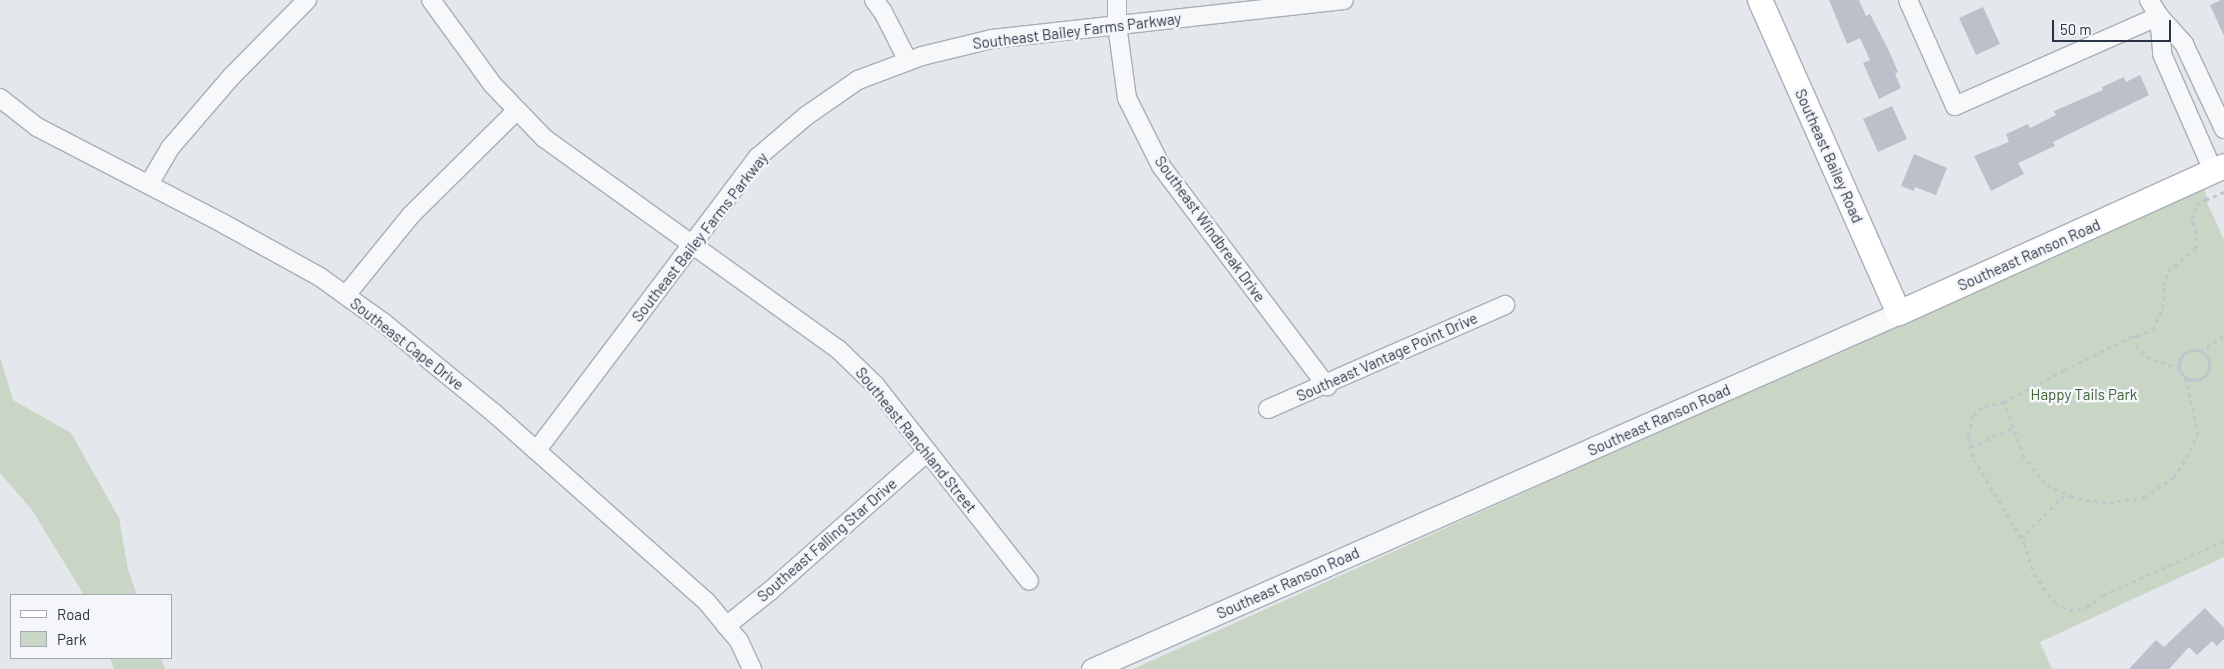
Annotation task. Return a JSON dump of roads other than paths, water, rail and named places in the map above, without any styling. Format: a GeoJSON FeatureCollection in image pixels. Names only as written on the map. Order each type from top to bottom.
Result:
{"type":"FeatureCollection","features":[{"type":"Feature","properties":{"kind":"main road","name":"Southeast Bailey Road"},"geometry":{"type":"LineString","coordinates":[[1760,0],[1899,313]]}},
{"type":"Feature","properties":{"kind":"main road","name":"Southeast Ranson Road"},"geometry":{"type":"LineString","coordinates":[[1899,313],[2214,177]]}},
{"type":"Feature","properties":{"kind":"street"},"geometry":{"type":"LineString","coordinates":[[149,184],[176,141],[232,76],[307,0]]}},
{"type":"Feature","properties":{"kind":"street","name":"Southeast Ranchland Street"},"geometry":{"type":"LineString","coordinates":[[430,0],[493,85],[544,138],[838,349],[875,385],[1029,581]]}},
{"type":"Feature","properties":{"kind":"street"},"geometry":{"type":"LineString","coordinates":[[874,0],[883,12],[908,61]]}},
{"type":"Feature","properties":{"kind":"street","name":"Southeast Windbreak Drive"},"geometry":{"type":"LineString","coordinates":[[1117,0],[1117,25],[1127,98],[1161,166],[1327,386]]}},
{"type":"Feature","properties":{"kind":"street","name":"Southeast Bailey Farms Parkway"},"geometry":{"type":"LineString","coordinates":[[536,450],[758,157],[799,122],[858,80],[908,61],[992,39],[1344,0]]}},
{"type":"Feature","properties":{"kind":"street"},"geometry":{"type":"LineString","coordinates":[[1908,0],[1956,106],[2159,16]]}},
{"type":"Feature","properties":{"kind":"street"},"geometry":{"type":"LineString","coordinates":[[2149,0],[2159,16],[2184,44],[2224,130]]}},
{"type":"Feature","properties":{"kind":"street"},"geometry":{"type":"LineString","coordinates":[[2159,16],[2162,54],[2214,177]]}},
{"type":"Feature","properties":{"kind":"street","name":"Southeast Cape Drive"},"geometry":{"type":"LineString","coordinates":[[0,98],[38,127],[149,184],[320,277],[384,323],[536,450],[706,601],[739,641],[752,669]]}},
{"type":"Feature","properties":{"kind":"street"},"geometry":{"type":"LineString","coordinates":[[346,296],[411,215],[517,110]]}},
{"type":"Feature","properties":{"kind":"street","name":"Southeast Vantage Point Drive"},"geometry":{"type":"LineString","coordinates":[[1268,409],[1327,386],[1506,305]]}},
{"type":"Feature","properties":{"kind":"street","name":"Southeast Ranson Road"},"geometry":{"type":"LineString","coordinates":[[1092,669],[1899,313]]}},
{"type":"Feature","properties":{"kind":"street","name":"Southeast Falling Star Drive"},"geometry":{"type":"LineString","coordinates":[[726,626],[770,591],[927,452]]}},
{"type":"Feature","properties":{"kind":"park label","name":"Happy Tails Park"},"geometry":{"type":"Point","coordinates":[2084,395]}}]}
